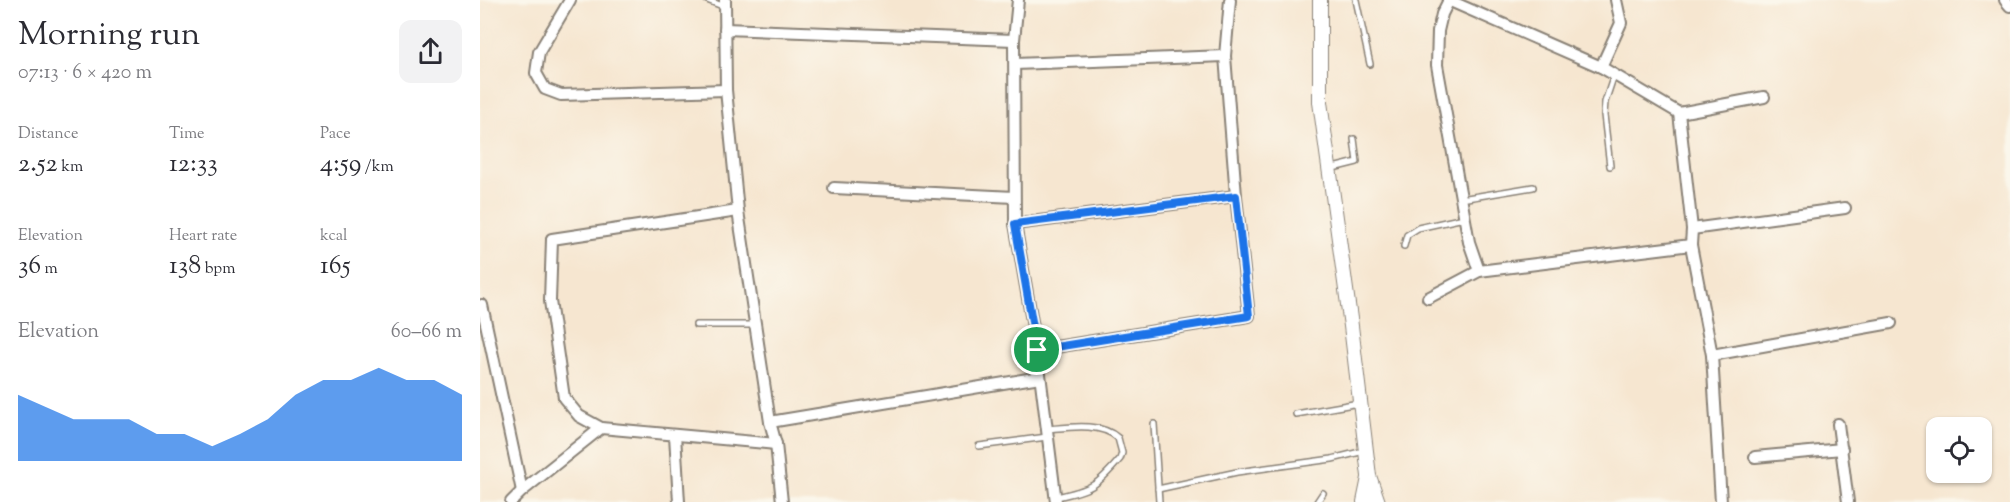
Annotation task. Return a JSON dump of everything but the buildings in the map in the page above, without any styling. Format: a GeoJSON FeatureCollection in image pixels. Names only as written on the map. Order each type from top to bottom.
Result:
{"type":"FeatureCollection","features":[{"type":"Feature","properties":{"kind":"street"},"geometry":{"type":"LineString","coordinates":[[570,0],[538,52],[536,73],[545,89],[561,95],[726,90]]}},
{"type":"Feature","properties":{"kind":"street"},"geometry":{"type":"LineString","coordinates":[[1018,0],[1014,40],[1015,224],[1037,350],[1056,500]]}},
{"type":"Feature","properties":{"kind":"street"},"geometry":{"type":"LineString","coordinates":[[1037,350],[1249,316],[1236,196],[1225,56],[1230,0]]}},
{"type":"Feature","properties":{"kind":"street"},"geometry":{"type":"LineString","coordinates":[[1320,0],[1320,102],[1369,476],[1378,502]]}},
{"type":"Feature","properties":{"kind":"street"},"geometry":{"type":"LineString","coordinates":[[1479,271],[1464,218],[1437,65],[1438,31],[1448,0],[1601,67],[1679,113],[1764,97]]}},
{"type":"Feature","properties":{"kind":"street"},"geometry":{"type":"LineString","coordinates":[[1601,67],[1621,23],[1616,0]]}},
{"type":"Feature","properties":{"kind":"street"},"geometry":{"type":"LineString","coordinates":[[2006,0],[2010,6]]}},
{"type":"Feature","properties":{"kind":"street"},"geometry":{"type":"LineString","coordinates":[[725,3],[726,90],[738,211],[770,422],[776,444],[782,502]]}},
{"type":"Feature","properties":{"kind":"street"},"geometry":{"type":"LineString","coordinates":[[725,29],[1014,40]]}},
{"type":"Feature","properties":{"kind":"street"},"geometry":{"type":"LineString","coordinates":[[1015,64],[1225,56]]}},
{"type":"Feature","properties":{"kind":"street"},"geometry":{"type":"LineString","coordinates":[[1679,113],[1692,229],[1691,245],[1712,355],[1721,502]]}},
{"type":"Feature","properties":{"kind":"street"},"geometry":{"type":"LineString","coordinates":[[834,188],[1014,197]]}},
{"type":"Feature","properties":{"kind":"street"},"geometry":{"type":"LineString","coordinates":[[1015,224],[1236,196]]}},
{"type":"Feature","properties":{"kind":"street"},"geometry":{"type":"LineString","coordinates":[[1692,229],[1845,208]]}},
{"type":"Feature","properties":{"kind":"street"},"geometry":{"type":"LineString","coordinates":[[738,211],[552,239],[550,302],[564,398],[579,416],[601,428],[776,444]]}},
{"type":"Feature","properties":{"kind":"street"},"geometry":{"type":"LineString","coordinates":[[1428,298],[1479,271],[1691,245]]}},
{"type":"Feature","properties":{"kind":"street"},"geometry":{"type":"LineString","coordinates":[[482,305],[484,331],[522,491]]}},
{"type":"Feature","properties":{"kind":"street"},"geometry":{"type":"LineString","coordinates":[[1712,355],[1891,323]]}},
{"type":"Feature","properties":{"kind":"street"},"geometry":{"type":"LineString","coordinates":[[770,422],[1040,376]]}},
{"type":"Feature","properties":{"kind":"street"},"geometry":{"type":"LineString","coordinates":[[1838,424],[1848,502]]}},
{"type":"Feature","properties":{"kind":"street"},"geometry":{"type":"LineString","coordinates":[[511,502],[601,428]]}},
{"type":"Feature","properties":{"kind":"street"},"geometry":{"type":"LineString","coordinates":[[675,435],[679,502]]}},
{"type":"Feature","properties":{"kind":"street"},"geometry":{"type":"LineString","coordinates":[[1755,457],[1842,449]]}},
{"type":"Feature","properties":{"kind":"street"},"geometry":{"type":"LineString","coordinates":[[1364,502],[1369,476]]}},
{"type":"Feature","properties":{"kind":"lane"},"geometry":{"type":"LineString","coordinates":[[707,0],[725,3]]}},
{"type":"Feature","properties":{"kind":"lane"},"geometry":{"type":"LineString","coordinates":[[1356,0],[1370,64]]}},
{"type":"Feature","properties":{"kind":"lane"},"geometry":{"type":"LineString","coordinates":[[1610,166],[1604,115],[1605,102],[1614,75]]}},
{"type":"Feature","properties":{"kind":"lane"},"geometry":{"type":"LineString","coordinates":[[1328,169],[1357,162],[1354,140]]}},
{"type":"Feature","properties":{"kind":"lane"},"geometry":{"type":"LineString","coordinates":[[1461,199],[1533,187]]}},
{"type":"Feature","properties":{"kind":"lane"},"geometry":{"type":"LineString","coordinates":[[1404,246],[1407,235],[1418,228],[1464,218]]}},
{"type":"Feature","properties":{"kind":"lane"},"geometry":{"type":"LineString","coordinates":[[696,325],[755,325]]}},
{"type":"Feature","properties":{"kind":"lane"},"geometry":{"type":"LineString","coordinates":[[1296,414],[1360,403]]}},
{"type":"Feature","properties":{"kind":"lane"},"geometry":{"type":"LineString","coordinates":[[1154,424],[1159,502]]}},
{"type":"Feature","properties":{"kind":"lane"},"geometry":{"type":"LineString","coordinates":[[979,446],[1075,427],[1105,430],[1118,438],[1122,453],[1118,462],[1094,486],[1056,500]]}},
{"type":"Feature","properties":{"kind":"lane"},"geometry":{"type":"LineString","coordinates":[[1158,489],[1237,472],[1332,459],[1366,450]]}},
{"type":"Feature","properties":{"kind":"lane"},"geometry":{"type":"LineString","coordinates":[[1317,502],[1323,493]]}},
{"type":"Feature","properties":{"kind":"route"},"geometry":{"type":"LineString","coordinates":[[1236,196],[1249,316],[1037,350],[1015,224],[1236,196]]}}]}
